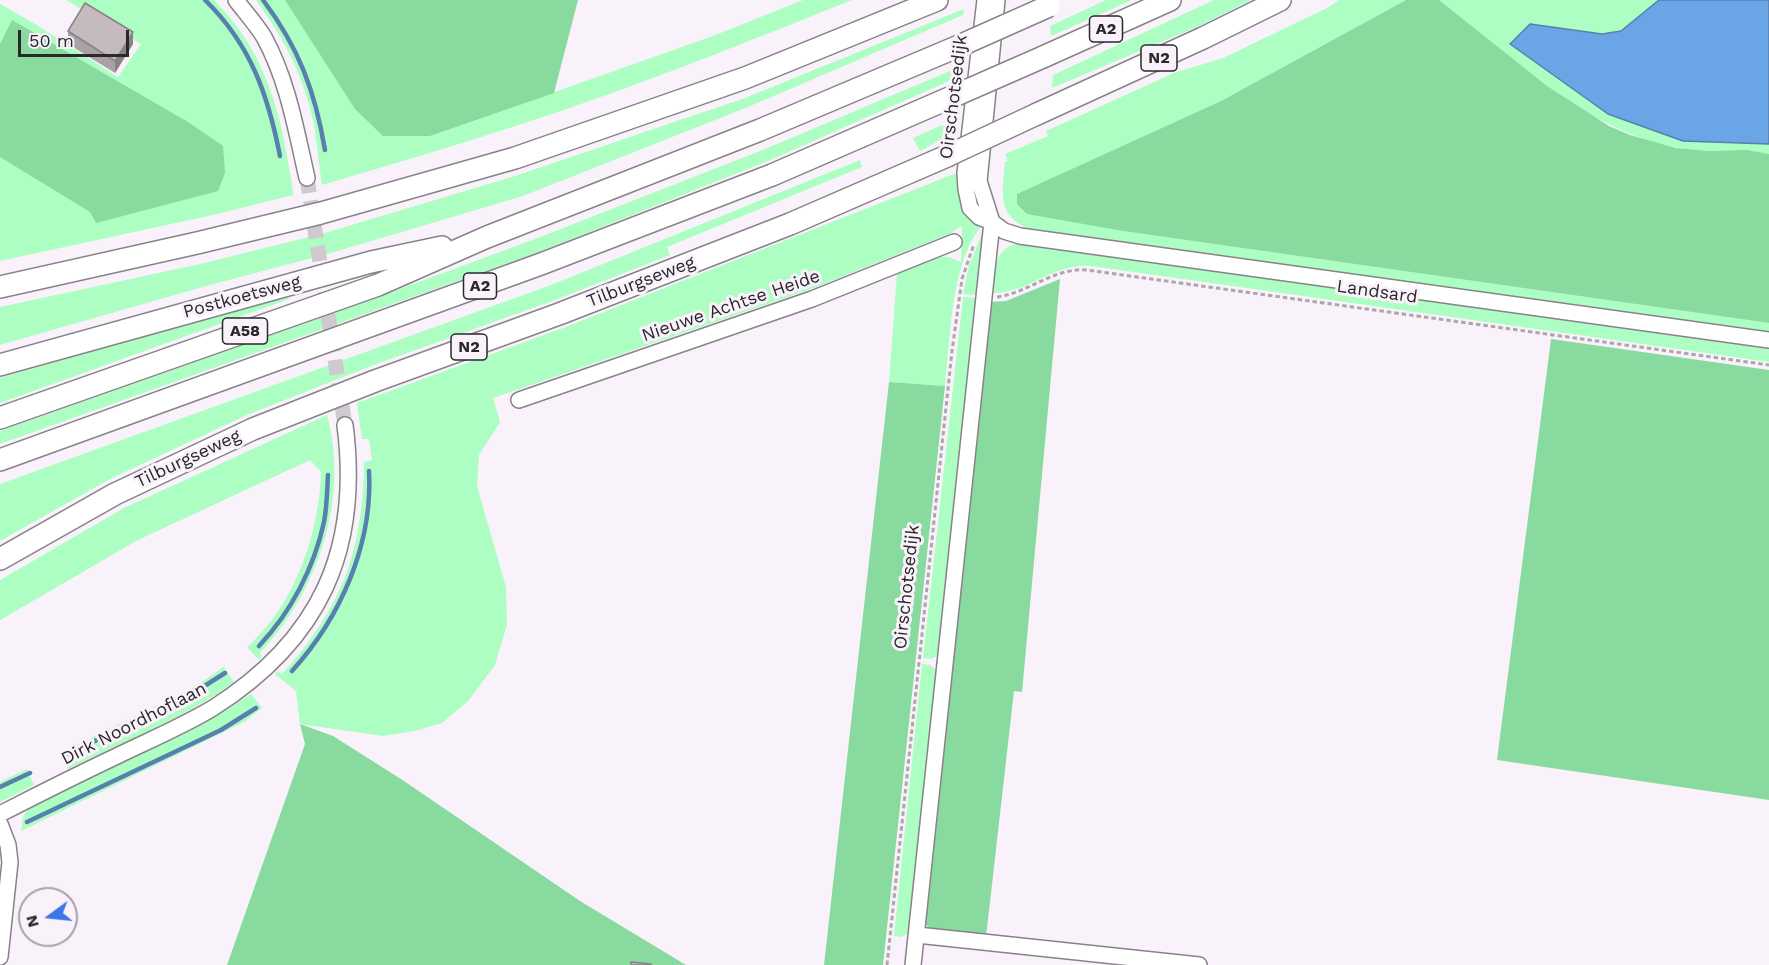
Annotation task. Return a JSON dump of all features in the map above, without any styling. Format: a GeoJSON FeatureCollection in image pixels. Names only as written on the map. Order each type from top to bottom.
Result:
{"type":"FeatureCollection","features":[{"type":"Feature","properties":{"kind":"highway"},"geometry":{"type":"LineString","coordinates":[[0,287],[310,215],[515,158],[745,78],[937,0]]}},
{"type":"Feature","properties":{"kind":"highway","name":"A2"},"geometry":{"type":"LineString","coordinates":[[0,460],[359,331],[772,176],[1170,0]]}},
{"type":"Feature","properties":{"kind":"highway","name":"Tilburgseweg"},"geometry":{"type":"LineString","coordinates":[[0,560],[115,494],[253,429],[386,377],[559,314],[768,232],[947,156],[1280,0]]}},
{"type":"Feature","properties":{"kind":"highway"},"geometry":{"type":"LineString","coordinates":[[487,237],[760,130],[1055,3]]}},
{"type":"Feature","properties":{"kind":"highway","name":"Postkoetsweg"},"geometry":{"type":"LineString","coordinates":[[0,365],[371,262],[487,237]]}},
{"type":"Feature","properties":{"kind":"highway","name":"A58"},"geometry":{"type":"LineString","coordinates":[[0,418],[378,285],[487,237]]}},
{"type":"Feature","properties":{"kind":"street"},"geometry":{"type":"LineString","coordinates":[[236,0],[263,35],[278,65],[291,102],[307,178]]}},
{"type":"Feature","properties":{"kind":"street","name":"Oirschotsedijk"},"geometry":{"type":"LineString","coordinates":[[985,0],[965,173],[970,208],[979,217],[992,222]]}},
{"type":"Feature","properties":{"kind":"street","name":"Oirschotsedijk"},"geometry":{"type":"LineString","coordinates":[[913,965],[992,222],[979,181],[997,0]]}},
{"type":"Feature","properties":{"kind":"street","name":"Landsard"},"geometry":{"type":"LineString","coordinates":[[992,222],[1004,231],[1020,236],[1769,340]]}},
{"type":"Feature","properties":{"kind":"street","name":"Nieuwe Achtse Heide"},"geometry":{"type":"LineString","coordinates":[[519,400],[812,299],[954,242]]}},
{"type":"Feature","properties":{"kind":"street","name":"Dirk Noordhoflaan"},"geometry":{"type":"LineString","coordinates":[[0,814],[212,708],[271,664],[298,633],[318,602],[330,578],[341,545],[347,513],[349,472],[345,425]]}},
{"type":"Feature","properties":{"kind":"street"},"geometry":{"type":"LineString","coordinates":[[0,824],[8,845],[10,862],[0,957]]}},
{"type":"Feature","properties":{"kind":"street"},"geometry":{"type":"LineString","coordinates":[[917,935],[1199,965]]}},
{"type":"Feature","properties":{"kind":"path","name":"Oirschotsedijk"},"geometry":{"type":"LineString","coordinates":[[887,965],[952,351],[962,279],[976,239],[992,222]]}},
{"type":"Feature","properties":{"kind":"path","name":"Landsard"},"geometry":{"type":"LineString","coordinates":[[984,297],[1009,295],[1073,270],[1087,270],[1769,365]]}},
{"type":"Feature","properties":{"kind":"green space"},"geometry":{"type":"Polygon","coordinates":[[[66,0],[214,0],[243,35],[264,75],[279,118],[293,195],[222,213],[0,261],[0,4],[118,77],[141,44],[66,0]]]}},
{"type":"Feature","properties":{"kind":"green space"},"geometry":{"type":"Polygon","coordinates":[[[256,0],[285,0],[430,136],[713,36],[803,0],[852,0],[669,72],[558,112],[322,185],[314,125],[305,91],[276,29],[256,0]]]}},
{"type":"Feature","properties":{"kind":"green space"},"geometry":{"type":"Polygon","coordinates":[[[285,0],[578,0],[554,93],[430,136],[383,136],[355,109],[285,0]]]}},
{"type":"Feature","properties":{"kind":"green space"},"geometry":{"type":"Polygon","coordinates":[[[1106,0],[1132,0],[1051,36],[1050,26],[1106,0]]]}},
{"type":"Feature","properties":{"kind":"green space"},"geometry":{"type":"Polygon","coordinates":[[[1214,0],[1251,0],[1199,26],[1052,88],[1053,75],[1214,0]]]}},
{"type":"Feature","properties":{"kind":"green space"},"geometry":{"type":"Polygon","coordinates":[[[1339,0],[1406,0],[1221,101],[1018,194],[1017,204],[1123,231],[1769,323],[1769,334],[1035,231],[1022,226],[1008,212],[1003,195],[1005,162],[1008,161],[1005,154],[1048,136],[1046,131],[1174,73],[1223,58],[1339,0]]]}},
{"type":"Feature","properties":{"kind":"green space"},"geometry":{"type":"Polygon","coordinates":[[[1406,0],[1439,0],[1547,86],[1609,126],[1630,135],[1676,148],[1709,151],[1747,150],[1769,154],[1769,323],[1123,231],[1027,214],[1017,204],[1017,194],[1221,101],[1406,0]]]}},
{"type":"Feature","properties":{"kind":"green space"},"geometry":{"type":"Polygon","coordinates":[[[1439,0],[1659,0],[1621,31],[1602,34],[1541,25],[1757,142],[1769,144],[1769,154],[1673,147],[1639,137],[1608,124],[1548,87],[1439,0]]]}},
{"type":"Feature","properties":{"kind":"green space"},"geometry":{"type":"Polygon","coordinates":[[[964,9],[963,15],[748,107],[523,196],[331,253],[0,345],[0,307],[200,264],[325,233],[515,176],[745,98],[964,9]]]}},
{"type":"Feature","properties":{"kind":"green space"},"geometry":{"type":"Polygon","coordinates":[[[12,20],[188,122],[223,146],[225,173],[218,191],[96,223],[90,212],[0,157],[0,44],[12,20]]]}},
{"type":"Feature","properties":{"kind":"green space"},"geometry":{"type":"Polygon","coordinates":[[[957,68],[956,78],[768,161],[539,252],[0,444],[0,431],[351,307],[535,239],[765,149],[957,68]]]}},
{"type":"Feature","properties":{"kind":"green space"},"geometry":{"type":"Polygon","coordinates":[[[942,125],[950,126],[949,130],[942,135],[942,139],[920,151],[913,138],[942,125]]]}},
{"type":"Feature","properties":{"kind":"green space"},"geometry":{"type":"Polygon","coordinates":[[[860,160],[862,167],[667,247],[670,255],[555,300],[371,366],[247,415],[110,479],[0,541],[0,484],[551,285],[860,160]]]}},
{"type":"Feature","properties":{"kind":"green space"},"geometry":{"type":"Polygon","coordinates":[[[959,172],[974,222],[980,228],[970,243],[958,282],[945,386],[889,382],[897,273],[941,257],[961,262],[962,226],[949,234],[811,289],[493,398],[500,422],[479,455],[477,486],[506,587],[507,625],[495,665],[469,700],[442,723],[415,731],[383,736],[300,724],[296,691],[275,674],[277,671],[282,674],[320,626],[345,577],[353,551],[363,494],[364,462],[372,460],[369,439],[362,439],[357,403],[563,328],[959,172]]]}},
{"type":"Feature","properties":{"kind":"green space"},"geometry":{"type":"Polygon","coordinates":[[[983,231],[977,295],[963,294],[969,266],[983,231]]]}},
{"type":"Feature","properties":{"kind":"green space"},"geometry":{"type":"Polygon","coordinates":[[[1019,243],[1769,349],[1769,362],[1091,266],[1064,269],[1017,289],[992,293],[996,262],[1004,250],[1019,243]]]}},
{"type":"Feature","properties":{"kind":"green space"},"geometry":{"type":"Polygon","coordinates":[[[1060,279],[1022,692],[1014,691],[986,937],[931,930],[925,921],[989,302],[1006,301],[1060,279]]]}},
{"type":"Feature","properties":{"kind":"green space"},"geometry":{"type":"Polygon","coordinates":[[[288,295],[289,299],[0,403],[0,378],[288,295]]]}},
{"type":"Feature","properties":{"kind":"green space"},"geometry":{"type":"Polygon","coordinates":[[[963,297],[977,298],[939,655],[931,659],[923,658],[963,297]]]}},
{"type":"Feature","properties":{"kind":"green space"},"geometry":{"type":"Polygon","coordinates":[[[1551,339],[1769,370],[1769,800],[1497,760],[1551,339]]]}},
{"type":"Feature","properties":{"kind":"green space"},"geometry":{"type":"Polygon","coordinates":[[[889,382],[945,386],[883,965],[824,965],[889,382]]]}},
{"type":"Feature","properties":{"kind":"green space"},"geometry":{"type":"Polygon","coordinates":[[[327,415],[333,447],[334,479],[331,511],[324,542],[313,573],[298,601],[260,653],[262,656],[259,660],[247,647],[279,611],[291,590],[309,544],[319,496],[321,472],[310,460],[138,540],[0,620],[0,580],[124,508],[327,415]]]}},
{"type":"Feature","properties":{"kind":"green space"},"geometry":{"type":"Polygon","coordinates":[[[922,664],[930,665],[937,671],[910,933],[900,937],[894,936],[922,664]]]}},
{"type":"Feature","properties":{"kind":"green space"},"geometry":{"type":"Polygon","coordinates":[[[224,667],[234,682],[215,695],[153,729],[68,769],[60,753],[194,687],[224,667]]]}},
{"type":"Feature","properties":{"kind":"green space"},"geometry":{"type":"Polygon","coordinates":[[[251,694],[262,708],[244,722],[21,831],[23,817],[30,806],[220,714],[251,694]]]}},
{"type":"Feature","properties":{"kind":"green space"},"geometry":{"type":"Polygon","coordinates":[[[300,724],[333,736],[404,781],[580,901],[686,965],[227,965],[305,744],[300,724]]]}},
{"type":"Feature","properties":{"kind":"green space"},"geometry":{"type":"Polygon","coordinates":[[[27,769],[34,785],[0,802],[0,782],[27,769]]]}},
{"type":"Feature","properties":{"kind":"water"},"geometry":{"type":"Polygon","coordinates":[[[1659,0],[1769,0],[1769,144],[1683,141],[1608,114],[1510,44],[1530,24],[1602,34],[1621,31],[1659,0]]]}},
{"type":"Feature","properties":{"kind":"building"},"geometry":{"type":"Polygon","coordinates":[[[85,3],[133,32],[115,61],[68,31],[85,3]]]}},
{"type":"Feature","properties":{"kind":"building"},"geometry":{"type":"Polygon","coordinates":[[[631,962],[651,964],[651,965],[631,965],[631,962]]]}},
{"type":"Feature","properties":{"kind":"waterway"},"geometry":{"type":"LineString","coordinates":[[205,0],[221,17],[246,53],[270,112],[280,156]]}},
{"type":"Feature","properties":{"kind":"waterway"},"geometry":{"type":"LineString","coordinates":[[263,0],[286,35],[304,71],[316,108],[325,150]]}},
{"type":"Feature","properties":{"kind":"waterway"},"geometry":{"type":"LineString","coordinates":[[292,671],[325,628],[350,579],[365,526],[369,499],[369,471]]}},
{"type":"Feature","properties":{"kind":"waterway"},"geometry":{"type":"LineString","coordinates":[[259,646],[291,604],[314,556],[324,522],[328,475]]}},
{"type":"Feature","properties":{"kind":"waterway"},"geometry":{"type":"LineString","coordinates":[[64,756],[195,692],[225,673]]}},
{"type":"Feature","properties":{"kind":"waterway"},"geometry":{"type":"LineString","coordinates":[[27,822],[221,730],[256,708]]}},
{"type":"Feature","properties":{"kind":"waterway"},"geometry":{"type":"LineString","coordinates":[[0,787],[30,773]]}},
{"type":"Feature","properties":{"kind":"tunnel"},"geometry":{"type":"LineString","coordinates":[[307,178],[345,425]]}}]}
